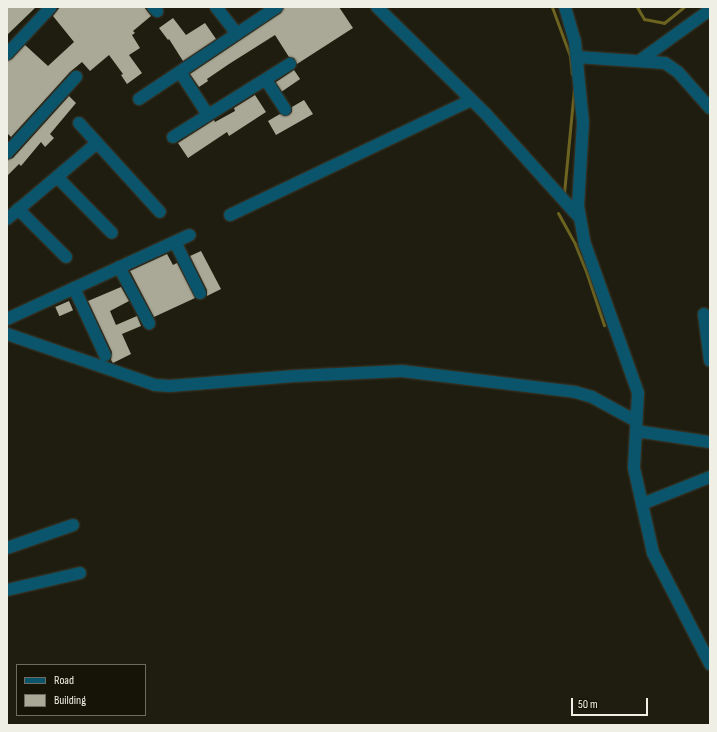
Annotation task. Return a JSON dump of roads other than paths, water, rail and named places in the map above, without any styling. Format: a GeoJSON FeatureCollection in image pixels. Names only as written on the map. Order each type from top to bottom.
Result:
{"type":"FeatureCollection","features":[{"type":"Feature","properties":{"kind":"street"},"geometry":{"type":"LineString","coordinates":[[7,54],[51,7]]}},
{"type":"Feature","properties":{"kind":"street"},"geometry":{"type":"LineString","coordinates":[[216,7],[237,34]]}},
{"type":"Feature","properties":{"kind":"street"},"geometry":{"type":"LineString","coordinates":[[139,99],[277,7]]}},
{"type":"Feature","properties":{"kind":"street"},"geometry":{"type":"LineString","coordinates":[[377,7],[471,100],[580,218]]}},
{"type":"Feature","properties":{"kind":"street"},"geometry":{"type":"LineString","coordinates":[[564,7],[575,41],[583,122],[578,206],[585,244],[638,393],[634,468],[653,553],[710,664]]}},
{"type":"Feature","properties":{"kind":"street"},"geometry":{"type":"LineString","coordinates":[[639,61],[710,10]]}},
{"type":"Feature","properties":{"kind":"street"},"geometry":{"type":"LineString","coordinates":[[577,57],[665,63],[671,66],[710,108]]}},
{"type":"Feature","properties":{"kind":"street"},"geometry":{"type":"LineString","coordinates":[[173,137],[290,64]]}},
{"type":"Feature","properties":{"kind":"street"},"geometry":{"type":"LineString","coordinates":[[180,72],[208,115]]}},
{"type":"Feature","properties":{"kind":"street"},"geometry":{"type":"LineString","coordinates":[[9,146],[76,77]]}},
{"type":"Feature","properties":{"kind":"street"},"geometry":{"type":"LineString","coordinates":[[266,80],[284,109]]}},
{"type":"Feature","properties":{"kind":"street"},"geometry":{"type":"LineString","coordinates":[[230,215],[471,100]]}},
{"type":"Feature","properties":{"kind":"street"},"geometry":{"type":"LineString","coordinates":[[79,123],[160,212]]}},
{"type":"Feature","properties":{"kind":"street"},"geometry":{"type":"LineString","coordinates":[[7,219],[97,143]]}},
{"type":"Feature","properties":{"kind":"street"},"geometry":{"type":"LineString","coordinates":[[57,177],[112,233]]}},
{"type":"Feature","properties":{"kind":"street"},"geometry":{"type":"LineString","coordinates":[[18,209],[66,257]]}},
{"type":"Feature","properties":{"kind":"street"},"geometry":{"type":"LineString","coordinates":[[7,319],[190,235]]}},
{"type":"Feature","properties":{"kind":"street"},"geometry":{"type":"LineString","coordinates":[[174,242],[200,293]]}},
{"type":"Feature","properties":{"kind":"street"},"geometry":{"type":"LineString","coordinates":[[119,267],[149,323]]}},
{"type":"Feature","properties":{"kind":"street"},"geometry":{"type":"LineString","coordinates":[[74,288],[105,355]]}},
{"type":"Feature","properties":{"kind":"street"},"geometry":{"type":"LineString","coordinates":[[704,314],[710,356]]}},
{"type":"Feature","properties":{"kind":"street"},"geometry":{"type":"LineString","coordinates":[[7,334],[154,385],[170,386],[295,376],[402,371],[575,392],[592,397],[636,426],[710,442]]}},
{"type":"Feature","properties":{"kind":"street"},"geometry":{"type":"LineString","coordinates":[[642,504],[710,477]]}},
{"type":"Feature","properties":{"kind":"street"},"geometry":{"type":"LineString","coordinates":[[7,548],[73,525]]}},
{"type":"Feature","properties":{"kind":"street"},"geometry":{"type":"LineString","coordinates":[[7,590],[80,573]]}},
{"type":"Feature","properties":{"kind":"waterway"},"geometry":{"type":"LineString","coordinates":[[552,7],[570,56],[572,74]]}},
{"type":"Feature","properties":{"kind":"waterway"},"geometry":{"type":"LineString","coordinates":[[637,7],[644,19],[664,23],[684,7]]}},
{"type":"Feature","properties":{"kind":"waterway"},"geometry":{"type":"LineString","coordinates":[[564,193],[574,89]]}},
{"type":"Feature","properties":{"kind":"waterway"},"geometry":{"type":"LineString","coordinates":[[558,213],[575,244],[604,325]]}}]}
